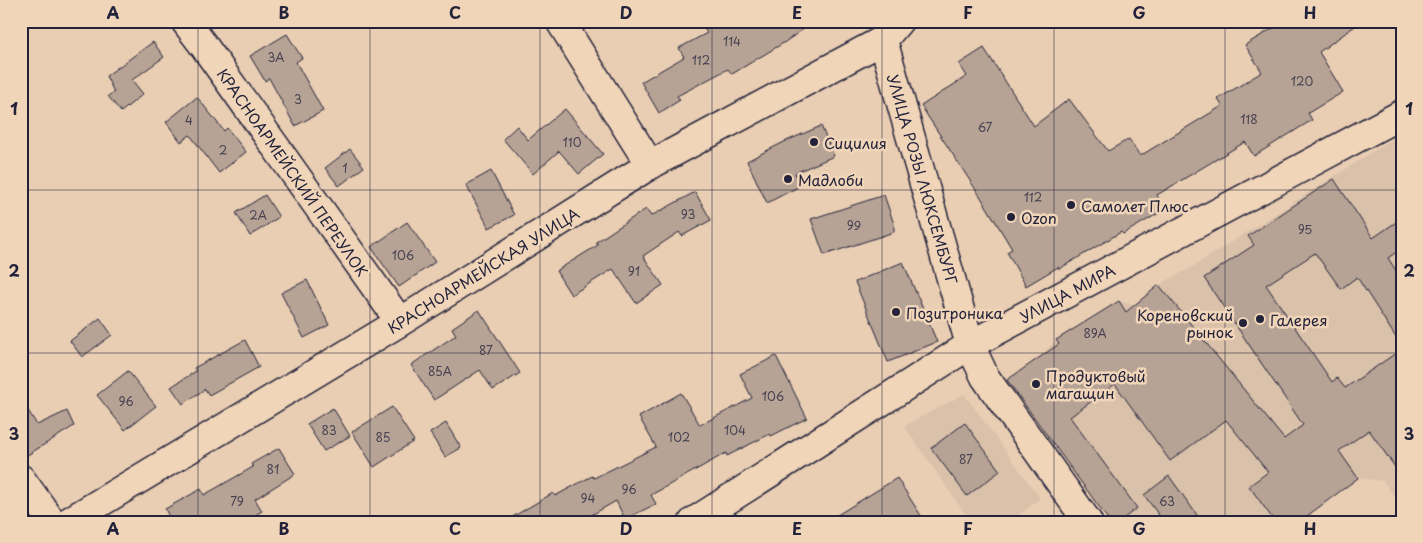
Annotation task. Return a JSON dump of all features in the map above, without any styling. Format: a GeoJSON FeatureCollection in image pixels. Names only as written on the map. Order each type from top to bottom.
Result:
{"type":"FeatureCollection","features":[{"type":"Feature","properties":{"kind":"street","name":"КРАСНОАРМЕЙСКИЙ ПЕРЕУЛОК"},"geometry":{"type":"LineString","coordinates":[[185,21],[400,322]]}},
{"type":"Feature","properties":{"kind":"street"},"geometry":{"type":"LineString","coordinates":[[560,21],[650,165]]}},
{"type":"Feature","properties":{"kind":"street","name":"КРАСНОАРМЕЙСКАЯ УЛИЦА"},"geometry":{"type":"LineString","coordinates":[[68,522],[400,322],[650,165],[891,30]]}},
{"type":"Feature","properties":{"kind":"street","name":"УЛИЦА РОЗЫ ЛЮКСЕМБУРГ"},"geometry":{"type":"LineString","coordinates":[[891,30],[970,345],[985,377],[1088,522]]}},
{"type":"Feature","properties":{"kind":"street","name":"УЛИЦА МИРА"},"geometry":{"type":"LineString","coordinates":[[693,522],[970,345],[1402,114]]}},
{"type":"Feature","properties":{"kind":"street"},"geometry":{"type":"LineString","coordinates":[[21,479],[52,522]]}},
{"type":"Feature","properties":{"kind":"shaded area","name":"Кореновский рынок"},"geometry":{"type":"Polygon","coordinates":[[[1402,133],[1402,504],[1383,481],[1358,478],[1299,522],[1110,522],[1007,380],[1041,356],[1056,340],[1119,301],[1134,305],[1159,285],[1194,266],[1402,133]]]}},
{"type":"Feature","properties":{"kind":"shaded area"},"geometry":{"type":"Polygon","coordinates":[[[964,394],[1040,498],[1010,522],[971,522],[904,426],[964,394]]]}},
{"type":"Feature","properties":{"kind":"building"},"geometry":{"type":"Polygon","coordinates":[[[700,21],[815,21],[785,42],[732,74],[728,69],[677,96],[680,100],[659,113],[641,82],[684,57],[679,48],[707,33],[700,21]]]}},
{"type":"Feature","properties":{"kind":"building"},"geometry":{"type":"Polygon","coordinates":[[[1285,21],[1362,21],[1319,52],[1343,92],[1308,113],[1312,120],[1254,156],[1245,142],[1157,195],[1164,210],[1026,286],[1007,252],[1012,249],[982,199],[921,106],[967,76],[959,64],[984,48],[1034,126],[1069,99],[1108,151],[1129,139],[1140,156],[1222,106],[1218,99],[1262,72],[1245,45],[1285,21]]]}},
{"type":"Feature","properties":{"kind":"building"},"geometry":{"type":"Polygon","coordinates":[[[287,34],[302,58],[296,62],[323,111],[295,126],[269,78],[265,81],[250,56],[287,34]]]}},
{"type":"Feature","properties":{"kind":"building"},"geometry":{"type":"Polygon","coordinates":[[[153,42],[164,57],[132,80],[143,94],[121,112],[108,96],[114,92],[106,76],[153,42]]]}},
{"type":"Feature","properties":{"kind":"building"},"geometry":{"type":"Polygon","coordinates":[[[197,97],[224,131],[227,128],[246,152],[219,173],[190,135],[181,142],[166,122],[197,97]]]}},
{"type":"Feature","properties":{"kind":"building"},"geometry":{"type":"Polygon","coordinates":[[[565,109],[603,154],[579,174],[559,151],[533,174],[503,139],[517,126],[528,140],[565,109]]]}},
{"type":"Feature","properties":{"kind":"building"},"geometry":{"type":"Polygon","coordinates":[[[821,126],[834,156],[795,173],[798,187],[767,203],[747,161],[821,126]]]}},
{"type":"Feature","properties":{"kind":"building"},"geometry":{"type":"Polygon","coordinates":[[[350,149],[364,167],[339,186],[325,168],[350,149]]]}},
{"type":"Feature","properties":{"kind":"building"},"geometry":{"type":"Polygon","coordinates":[[[491,171],[514,215],[489,228],[466,185],[491,171]]]}},
{"type":"Feature","properties":{"kind":"building","name":"Кореновский рынок"},"geometry":{"type":"Polygon","coordinates":[[[1334,179],[1373,238],[1402,218],[1402,248],[1388,258],[1402,280],[1402,347],[1357,277],[1341,289],[1315,253],[1266,285],[1332,382],[1337,378],[1345,388],[1402,349],[1402,477],[1369,430],[1339,451],[1358,478],[1299,522],[1275,522],[1249,486],[1268,472],[1226,420],[1170,461],[1115,384],[1070,417],[1137,508],[1119,522],[1110,522],[1007,380],[1059,344],[1056,340],[1119,301],[1126,312],[1159,285],[1284,439],[1303,425],[1204,278],[1254,245],[1248,236],[1334,179]]]}},
{"type":"Feature","properties":{"kind":"building"},"geometry":{"type":"Polygon","coordinates":[[[695,192],[711,220],[682,236],[679,232],[643,256],[663,285],[636,303],[613,269],[571,295],[556,271],[598,245],[596,242],[646,209],[651,216],[695,192]]]}},
{"type":"Feature","properties":{"kind":"building"},"geometry":{"type":"Polygon","coordinates":[[[265,195],[279,217],[250,236],[236,213],[265,195]]]}},
{"type":"Feature","properties":{"kind":"building"},"geometry":{"type":"Polygon","coordinates":[[[884,195],[894,224],[894,232],[824,255],[811,219],[884,195]]]}},
{"type":"Feature","properties":{"kind":"building"},"geometry":{"type":"Polygon","coordinates":[[[407,222],[435,262],[399,287],[371,247],[407,222]]]}},
{"type":"Feature","properties":{"kind":"building","name":"Позитроника"},"geometry":{"type":"Polygon","coordinates":[[[903,262],[937,342],[888,362],[855,282],[903,262]]]}},
{"type":"Feature","properties":{"kind":"building"},"geometry":{"type":"Polygon","coordinates":[[[307,280],[329,325],[304,338],[281,293],[307,280]]]}},
{"type":"Feature","properties":{"kind":"building"},"geometry":{"type":"Polygon","coordinates":[[[479,310],[520,373],[493,390],[480,370],[434,400],[411,365],[456,335],[452,328],[479,310]]]}},
{"type":"Feature","properties":{"kind":"building"},"geometry":{"type":"Polygon","coordinates":[[[100,318],[112,335],[82,357],[70,341],[100,318]]]}},
{"type":"Feature","properties":{"kind":"building"},"geometry":{"type":"Polygon","coordinates":[[[245,340],[259,367],[209,395],[205,389],[183,404],[171,387],[196,371],[194,368],[245,340]]]}},
{"type":"Feature","properties":{"kind":"building"},"geometry":{"type":"Polygon","coordinates":[[[776,356],[807,418],[727,456],[726,453],[651,495],[656,504],[625,519],[616,501],[579,522],[504,522],[553,493],[555,496],[592,476],[594,478],[656,447],[639,417],[681,393],[700,425],[752,398],[740,374],[776,356]]]}},
{"type":"Feature","properties":{"kind":"building"},"geometry":{"type":"Polygon","coordinates":[[[128,371],[156,406],[125,430],[97,395],[128,371]]]}},
{"type":"Feature","properties":{"kind":"building"},"geometry":{"type":"Polygon","coordinates":[[[21,399],[37,425],[67,411],[74,426],[21,459],[21,399]]]}},
{"type":"Feature","properties":{"kind":"building"},"geometry":{"type":"Polygon","coordinates":[[[392,407],[414,441],[374,467],[352,432],[392,407]]]}},
{"type":"Feature","properties":{"kind":"building"},"geometry":{"type":"Polygon","coordinates":[[[333,408],[350,436],[324,451],[307,424],[333,408]]]}},
{"type":"Feature","properties":{"kind":"building"},"geometry":{"type":"Polygon","coordinates":[[[446,423],[461,448],[445,457],[430,433],[446,423]]]}},
{"type":"Feature","properties":{"kind":"building"},"geometry":{"type":"Polygon","coordinates":[[[965,423],[1000,471],[967,496],[931,448],[965,423]]]}},
{"type":"Feature","properties":{"kind":"building"},"geometry":{"type":"Polygon","coordinates":[[[279,448],[295,474],[255,499],[262,511],[244,522],[172,522],[165,509],[201,489],[204,495],[253,467],[251,464],[279,448]]]}},
{"type":"Feature","properties":{"kind":"building"},"geometry":{"type":"Polygon","coordinates":[[[1169,476],[1202,522],[1164,522],[1144,495],[1169,476]]]}},
{"type":"Feature","properties":{"kind":"building"},"geometry":{"type":"Polygon","coordinates":[[[897,478],[925,522],[826,522],[897,478]]]}},
{"type":"Feature","properties":{"kind":"place","name":"Сицилия"},"geometry":{"type":"Point","coordinates":[814,142]}},
{"type":"Feature","properties":{"kind":"place","name":"Мадлоби"},"geometry":{"type":"Point","coordinates":[788,179]}},
{"type":"Feature","properties":{"kind":"place","name":"Самолет Плюс"},"geometry":{"type":"Point","coordinates":[1071,205]}},
{"type":"Feature","properties":{"kind":"place","name":"Ozon"},"geometry":{"type":"Point","coordinates":[1011,217]}},
{"type":"Feature","properties":{"kind":"place","name":"Позитроника"},"geometry":{"type":"Point","coordinates":[896,312]}},
{"type":"Feature","properties":{"kind":"place","name":"Галерея"},"geometry":{"type":"Point","coordinates":[1260,319]}},
{"type":"Feature","properties":{"kind":"place","name":"Кореновский рынок"},"geometry":{"type":"Point","coordinates":[1243,323]}},
{"type":"Feature","properties":{"kind":"place","name":"Продуктовый магащин"},"geometry":{"type":"Point","coordinates":[1036,384]}}]}
